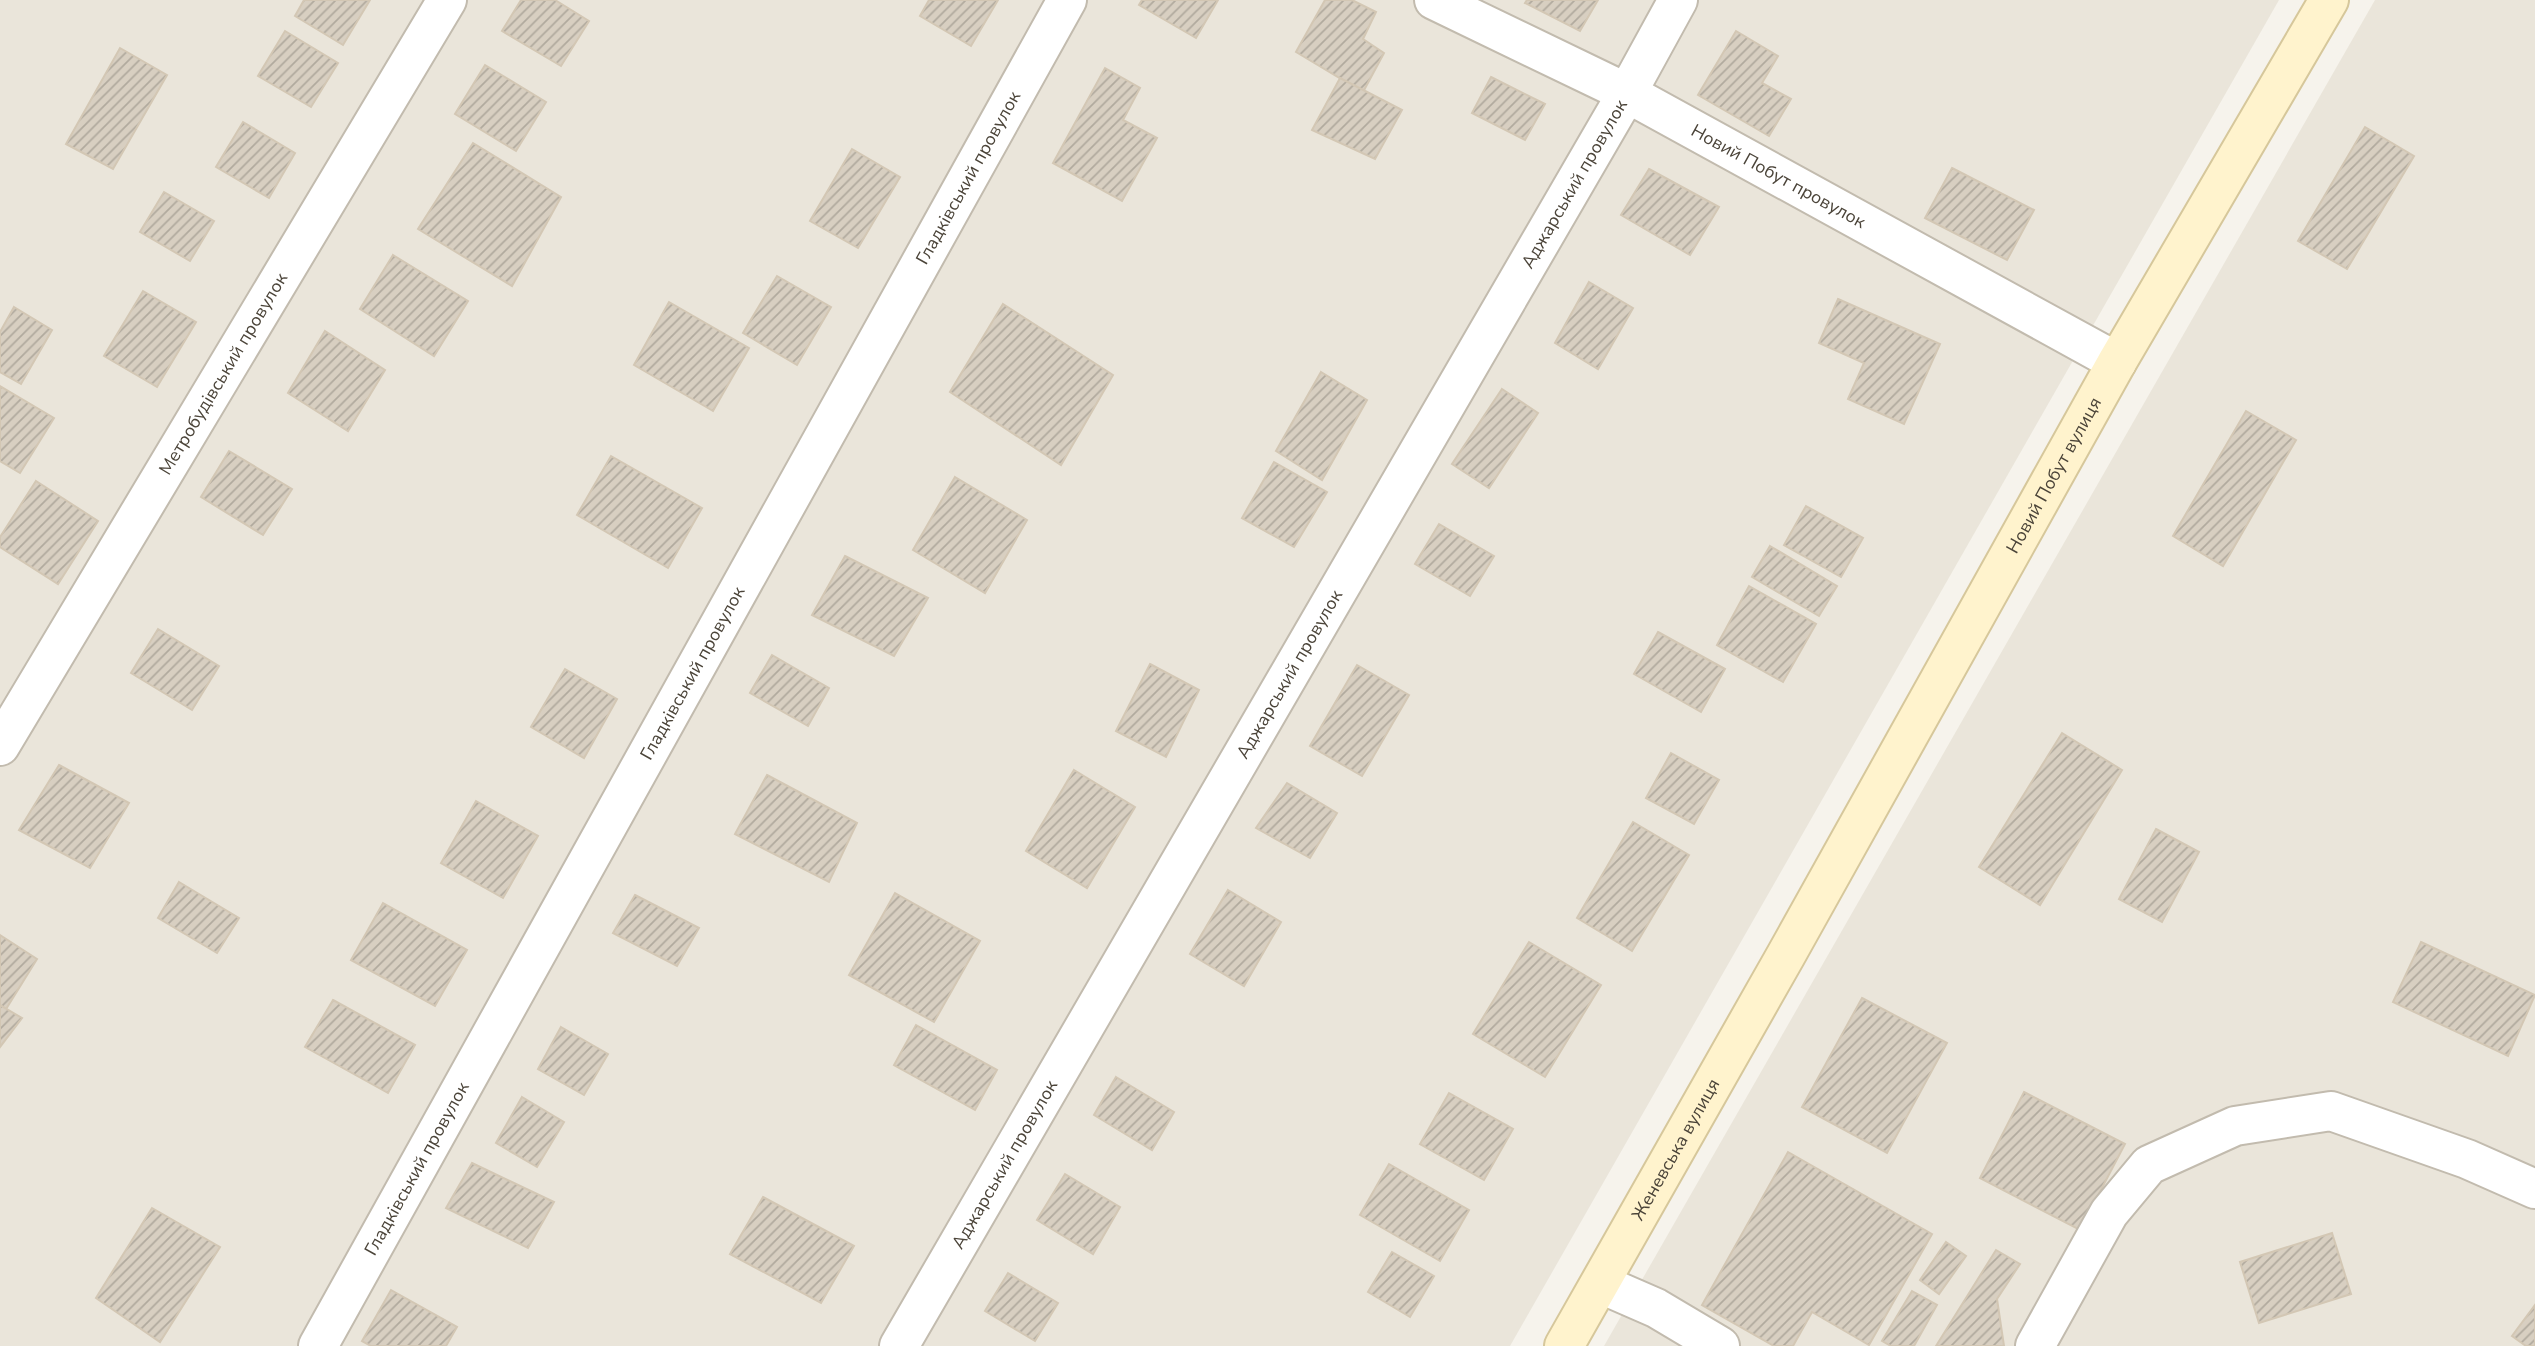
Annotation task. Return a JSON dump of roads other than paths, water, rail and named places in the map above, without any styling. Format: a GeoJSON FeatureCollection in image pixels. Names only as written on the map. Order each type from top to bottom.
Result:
{"type":"FeatureCollection","features":[{"type":"Feature","properties":{"kind":"main road","name":"Новий Побут вулиця"},"geometry":{"type":"LineString","coordinates":[[1786,955],[2117,362],[2329,0]]}},
{"type":"Feature","properties":{"kind":"main road","name":"Женевська вулиця"},"geometry":{"type":"LineString","coordinates":[[1564,1346],[1786,955]]}},
{"type":"Feature","properties":{"kind":"street","name":"Метробудівський провулок"},"geometry":{"type":"LineString","coordinates":[[0,746],[447,0]]}},
{"type":"Feature","properties":{"kind":"street","name":"Гладківський провулок"},"geometry":{"type":"LineString","coordinates":[[318,1346],[1067,0]]}},
{"type":"Feature","properties":{"kind":"street","name":"Новий Побут провулок"},"geometry":{"type":"LineString","coordinates":[[1434,0],[1627,93],[2117,362]]}},
{"type":"Feature","properties":{"kind":"street","name":"Аджарський провулок"},"geometry":{"type":"LineString","coordinates":[[899,1346],[1627,93],[1678,0]]}},
{"type":"Feature","properties":{"kind":"street"},"geometry":{"type":"LineString","coordinates":[[2035,1346],[2109,1213],[2149,1165],[2235,1126],[2331,1111],[2466,1159],[2535,1189]]}},
{"type":"Feature","properties":{"kind":"street"},"geometry":{"type":"LineString","coordinates":[[1601,1284],[1656,1308],[1720,1346]]}}]}
